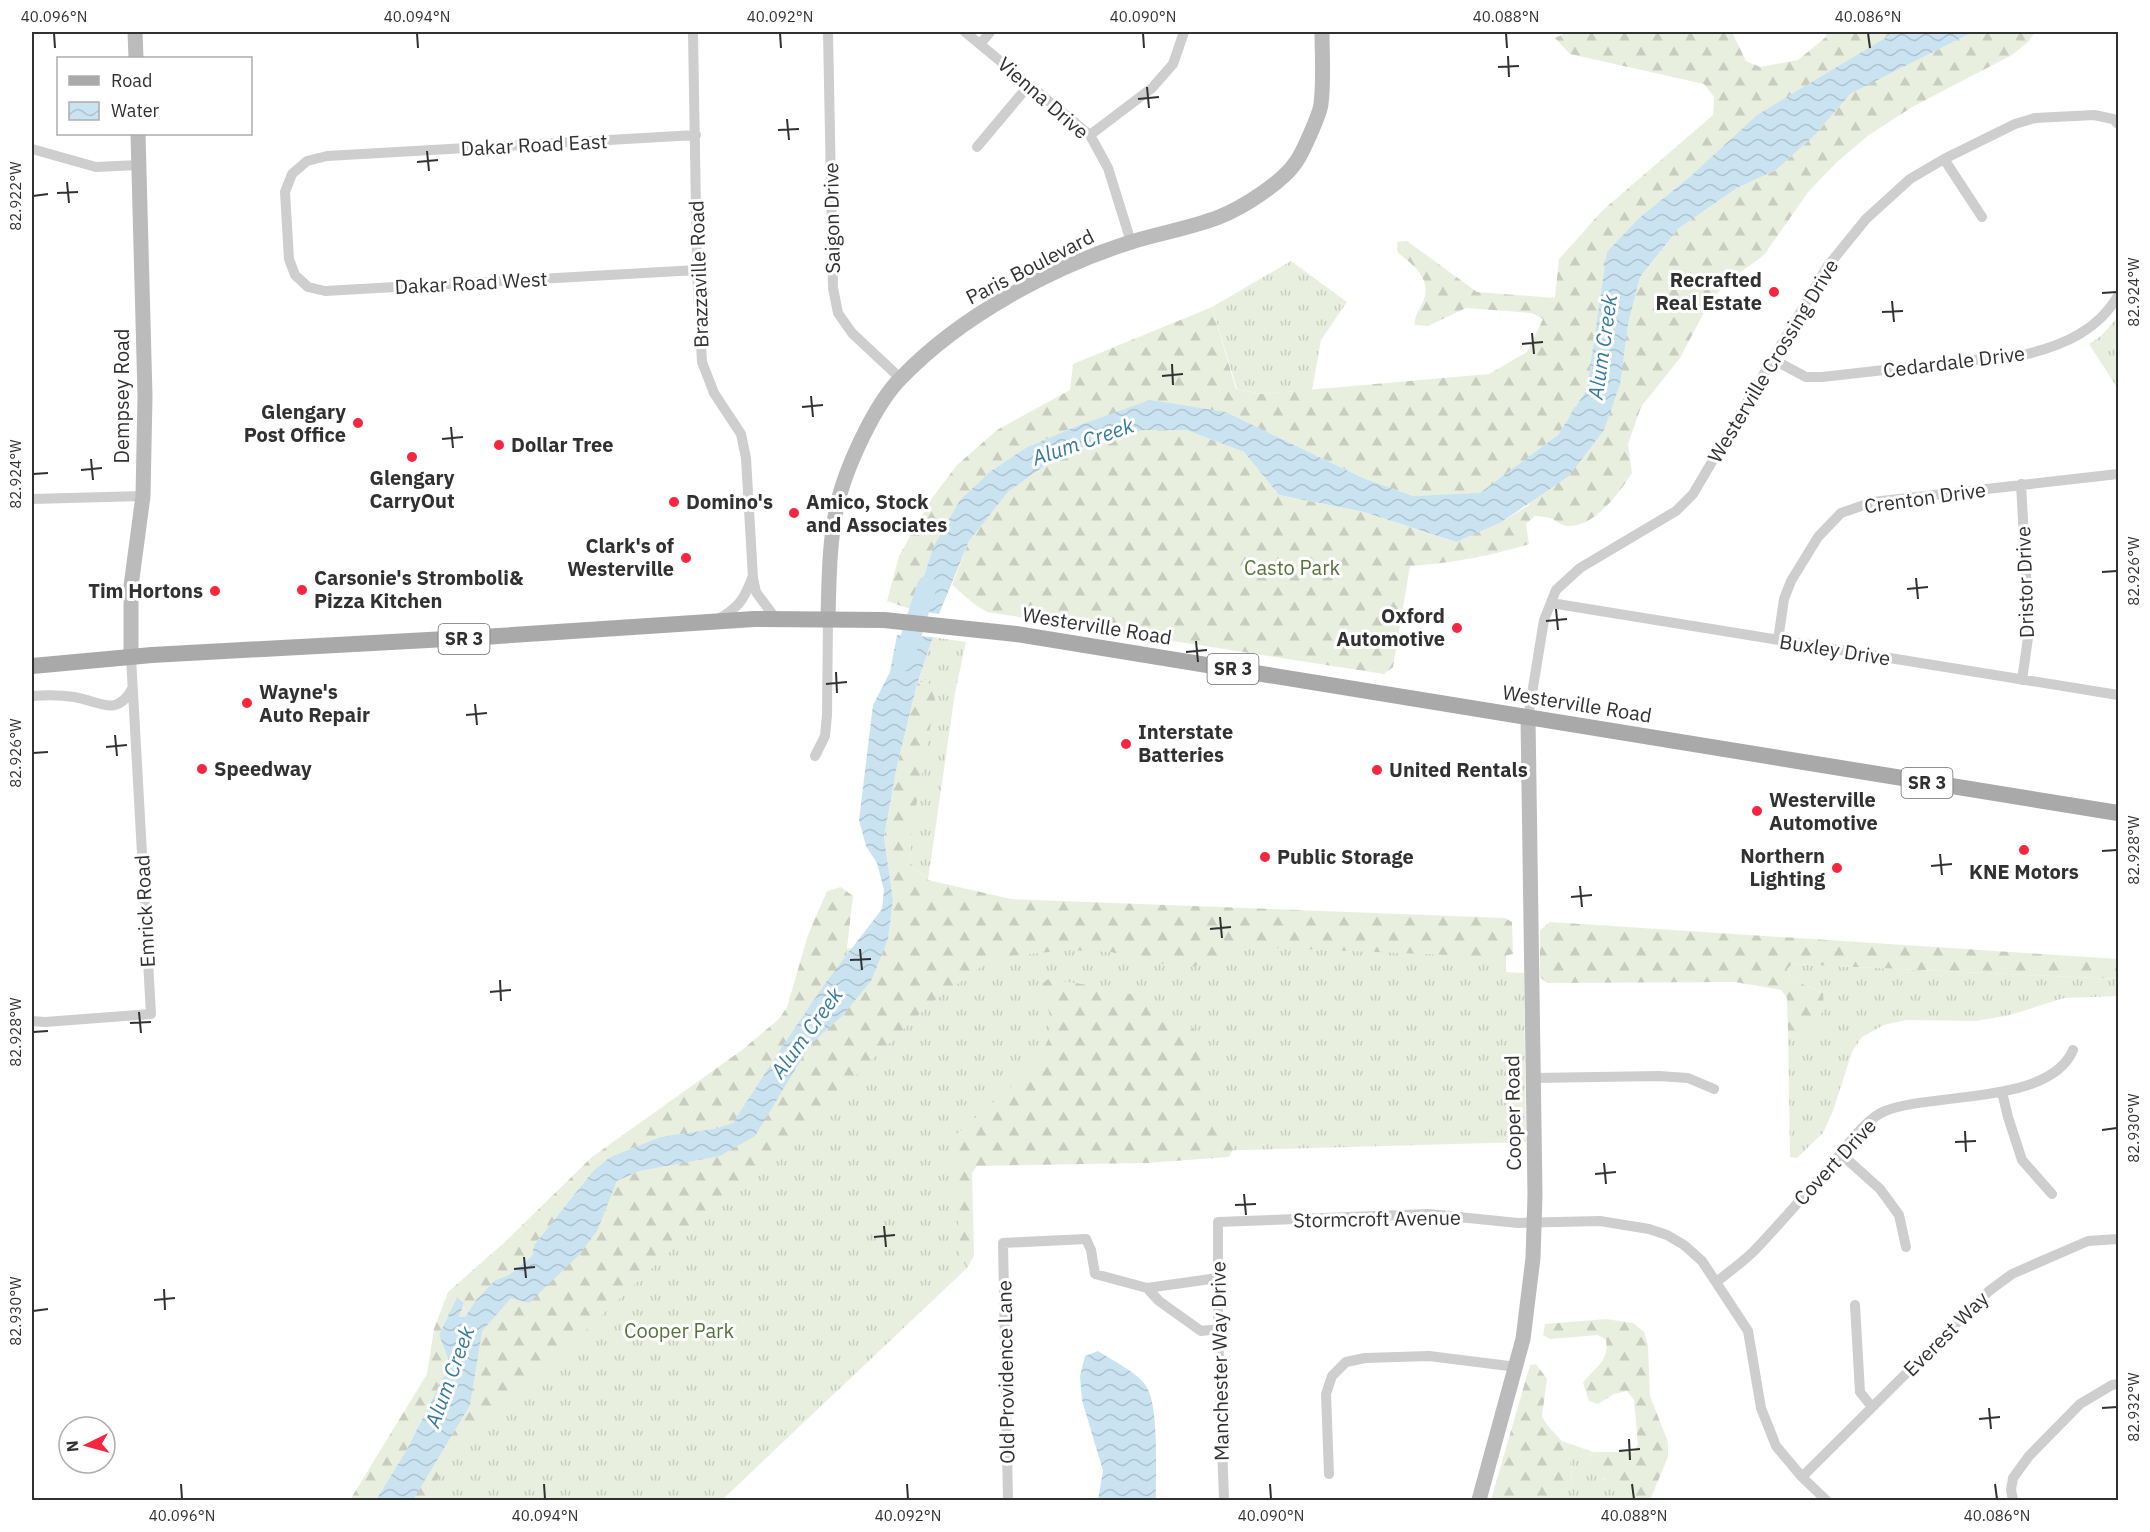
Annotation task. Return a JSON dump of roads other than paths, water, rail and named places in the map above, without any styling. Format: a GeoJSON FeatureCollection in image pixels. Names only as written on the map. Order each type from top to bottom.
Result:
{"type":"FeatureCollection","features":[{"type":"Feature","properties":{"kind":"main road","name":"Westerville Road"},"geometry":{"type":"LineString","coordinates":[[32,666],[130,657],[776,619],[884,620],[1016,634],[2118,813]]}},
{"type":"Feature","properties":{"kind":"main road","name":"Westerville Road"},"geometry":{"type":"LineString","coordinates":[[32,658],[130,657]]}},
{"type":"Feature","properties":{"kind":"street"},"geometry":{"type":"LineString","coordinates":[[135,32],[136,57]]}},
{"type":"Feature","properties":{"kind":"street","name":"Brazzaville Road"},"geometry":{"type":"LineString","coordinates":[[693,32],[702,362],[714,393],[741,434],[746,458],[753,578],[756,592],[776,619]]}},
{"type":"Feature","properties":{"kind":"street","name":"Saigon Drive"},"geometry":{"type":"LineString","coordinates":[[828,32],[833,288],[838,313],[852,333],[900,378]]}},
{"type":"Feature","properties":{"kind":"street","name":"Vienna Drive"},"geometry":{"type":"LineString","coordinates":[[965,32],[1090,135],[1108,168],[1131,242]]}},
{"type":"Feature","properties":{"kind":"street"},"geometry":{"type":"LineString","coordinates":[[981,43],[990,32]]}},
{"type":"Feature","properties":{"kind":"street"},"geometry":{"type":"LineString","coordinates":[[1090,135],[1152,88],[1173,64],[1184,32]]}},
{"type":"Feature","properties":{"kind":"street","name":"Paris Boulevard"},"geometry":{"type":"LineString","coordinates":[[828,619],[830,564],[837,505],[854,456],[876,412],[900,378],[972,318],[1021,290],[1078,263],[1131,242],[1220,217],[1269,189],[1296,163],[1321,107],[1322,32]]}},
{"type":"Feature","properties":{"kind":"street"},"geometry":{"type":"LineString","coordinates":[[977,147],[1029,85]]}},
{"type":"Feature","properties":{"kind":"street","name":"Westerville Crossing Drive"},"geometry":{"type":"LineString","coordinates":[[1528,718],[1544,620],[1556,590],[1580,568],[1676,511],[1693,494],[1827,267],[1866,219],[1910,179],[1944,159],[2015,124],[2035,118],[2094,115],[2113,119],[2118,124]]}},
{"type":"Feature","properties":{"kind":"street","name":"Dempsey Road"},"geometry":{"type":"LineString","coordinates":[[130,657],[131,586],[143,496],[145,396],[138,135]]}},
{"type":"Feature","properties":{"kind":"street","name":"Dakar Road East"},"geometry":{"type":"LineString","coordinates":[[288,232],[285,192],[292,174],[308,161],[339,156],[696,135]]}},
{"type":"Feature","properties":{"kind":"street"},"geometry":{"type":"LineString","coordinates":[[32,149],[96,167],[139,165]]}},
{"type":"Feature","properties":{"kind":"street"},"geometry":{"type":"LineString","coordinates":[[1944,159],[1982,217]]}},
{"type":"Feature","properties":{"kind":"street","name":"Dakar Road West"},"geometry":{"type":"LineString","coordinates":[[288,232],[289,259],[295,276],[308,287],[324,291],[698,270]]}},
{"type":"Feature","properties":{"kind":"street","name":"Cedardale Drive"},"geometry":{"type":"LineString","coordinates":[[1774,360],[1806,377],[1822,377],[2027,354],[2057,347],[2085,332],[2115,302],[2118,296]]}},
{"type":"Feature","properties":{"kind":"street","name":"Crenton Drive"},"geometry":{"type":"LineString","coordinates":[[1778,640],[1784,599],[1791,581],[1818,537],[1841,513],[1873,502],[2118,474]]}},
{"type":"Feature","properties":{"kind":"street","name":"Dristor Drive"},"geometry":{"type":"LineString","coordinates":[[2021,484],[2029,631],[2022,680]]}},
{"type":"Feature","properties":{"kind":"street"},"geometry":{"type":"LineString","coordinates":[[32,499],[143,496]]}},
{"type":"Feature","properties":{"kind":"street"},"geometry":{"type":"LineString","coordinates":[[712,623],[737,607],[753,578]]}},
{"type":"Feature","properties":{"kind":"street","name":"Buxley Drive"},"geometry":{"type":"LineString","coordinates":[[1551,603],[2118,695]]}},
{"type":"Feature","properties":{"kind":"street"},"geometry":{"type":"LineString","coordinates":[[815,756],[825,736],[828,619]]}},
{"type":"Feature","properties":{"kind":"street","name":"Emrick Road"},"geometry":{"type":"LineString","coordinates":[[32,1021],[151,1014],[130,657]]}},
{"type":"Feature","properties":{"kind":"street"},"geometry":{"type":"LineString","coordinates":[[32,696],[74,697],[106,706],[118,705],[127,698],[132,689]]}},
{"type":"Feature","properties":{"kind":"street","name":"Cooper Road"},"geometry":{"type":"LineString","coordinates":[[1479,1500],[1517,1367],[1523,1339],[1533,1258],[1534,1078],[1528,718]]}},
{"type":"Feature","properties":{"kind":"street","name":"Covert Drive"},"geometry":{"type":"LineString","coordinates":[[1716,1282],[1753,1252],[1861,1130],[1882,1112],[1908,1103],[1968,1098],[2028,1085],[2061,1069],[2073,1050]]}},
{"type":"Feature","properties":{"kind":"street"},"geometry":{"type":"LineString","coordinates":[[1534,1078],[1659,1076],[1688,1078],[1714,1089]]}},
{"type":"Feature","properties":{"kind":"street"},"geometry":{"type":"LineString","coordinates":[[2002,1092],[2022,1160],[2052,1194]]}},
{"type":"Feature","properties":{"kind":"street"},"geometry":{"type":"LineString","coordinates":[[1841,1154],[1880,1189],[1899,1215],[1906,1247]]}},
{"type":"Feature","properties":{"kind":"street","name":"Stormcroft Avenue"},"geometry":{"type":"LineString","coordinates":[[1218,1222],[1429,1214],[1534,1223],[1600,1221],[1649,1229],[1667,1235],[1684,1245],[1702,1261],[1748,1330],[1761,1408],[1776,1446],[1802,1477],[1826,1500]]}},
{"type":"Feature","properties":{"kind":"street","name":"Manchester Way Drive"},"geometry":{"type":"LineString","coordinates":[[1218,1222],[1218,1329],[1224,1500]]}},
{"type":"Feature","properties":{"kind":"street","name":"Old Providence Lane"},"geometry":{"type":"LineString","coordinates":[[1008,1500],[1003,1243],[1086,1239],[1091,1250],[1095,1274],[1148,1288]]}},
{"type":"Feature","properties":{"kind":"street","name":"Everest Way"},"geometry":{"type":"LineString","coordinates":[[1802,1477],[1989,1291],[2012,1274],[2088,1241],[2118,1239]]}},
{"type":"Feature","properties":{"kind":"street"},"geometry":{"type":"LineString","coordinates":[[1148,1288],[1218,1278]]}},
{"type":"Feature","properties":{"kind":"street"},"geometry":{"type":"LineString","coordinates":[[1148,1288],[1159,1300],[1201,1331],[1218,1329]]}},
{"type":"Feature","properties":{"kind":"street"},"geometry":{"type":"LineString","coordinates":[[1855,1305],[1860,1392],[1872,1407]]}},
{"type":"Feature","properties":{"kind":"street"},"geometry":{"type":"LineString","coordinates":[[1329,1474],[1326,1394],[1332,1376],[1346,1362],[1365,1358],[1429,1356],[1517,1367]]}},
{"type":"Feature","properties":{"kind":"street"},"geometry":{"type":"LineString","coordinates":[[2013,1500],[2010,1490],[2013,1478],[2029,1456],[2080,1404],[2112,1385],[2118,1384]]}},
{"type":"Feature","properties":{"kind":"water"},"geometry":{"type":"Polygon","coordinates":[[[1895,32],[1973,32],[1850,94],[1815,135],[1776,170],[1737,188],[1678,229],[1640,277],[1628,324],[1620,384],[1604,430],[1569,476],[1500,523],[1456,542],[1364,512],[1279,495],[1244,452],[1186,430],[1145,430],[1094,443],[1053,460],[1009,491],[969,541],[939,614],[913,610],[933,548],[960,500],[991,471],[1027,447],[1150,400],[1226,412],[1363,478],[1413,496],[1480,493],[1558,435],[1587,389],[1607,252],[1639,218],[1692,175],[1757,115],[1895,32]]]}},
{"type":"Feature","properties":{"kind":"water"},"geometry":{"type":"Polygon","coordinates":[[[897,635],[933,637],[917,684],[897,766],[884,837],[893,900],[888,939],[871,981],[842,1016],[810,1045],[755,1136],[720,1156],[639,1171],[617,1181],[597,1231],[579,1255],[529,1303],[511,1298],[482,1331],[470,1405],[413,1500],[376,1500],[406,1451],[450,1364],[439,1335],[457,1297],[464,1303],[459,1317],[465,1317],[476,1300],[495,1280],[509,1275],[532,1256],[534,1245],[593,1171],[610,1157],[660,1137],[715,1129],[733,1123],[826,982],[882,909],[884,890],[877,863],[866,846],[859,820],[873,705],[890,672],[897,635]]]}},
{"type":"Feature","properties":{"kind":"water"},"geometry":{"type":"Polygon","coordinates":[[[1098,1351],[1137,1376],[1146,1386],[1150,1396],[1155,1424],[1156,1500],[1098,1500],[1103,1471],[1082,1400],[1080,1376],[1085,1356],[1098,1351]]]}},
{"type":"Feature","properties":{"kind":"waterway","name":"Alum Creek"},"geometry":{"type":"LineString","coordinates":[[903,661],[927,586]]}},
{"type":"Feature","properties":{"kind":"place","name":"Recrafted Real Estate"},"geometry":{"type":"Point","coordinates":[1774,292]}},
{"type":"Feature","properties":{"kind":"place","name":"Glengary Post Office"},"geometry":{"type":"Point","coordinates":[358,423]}},
{"type":"Feature","properties":{"kind":"place","name":"Dollar Tree"},"geometry":{"type":"Point","coordinates":[499,445]}},
{"type":"Feature","properties":{"kind":"place","name":"Glengary CarryOut"},"geometry":{"type":"Point","coordinates":[412,457]}},
{"type":"Feature","properties":{"kind":"place","name":"Domino's"},"geometry":{"type":"Point","coordinates":[674,502]}},
{"type":"Feature","properties":{"kind":"place","name":"Amico, Stock and Associates"},"geometry":{"type":"Point","coordinates":[794,513]}},
{"type":"Feature","properties":{"kind":"place","name":"Clark's of Westerville"},"geometry":{"type":"Point","coordinates":[686,558]}},
{"type":"Feature","properties":{"kind":"place","name":"Carsonie's Stromboli& Pizza Kitchen"},"geometry":{"type":"Point","coordinates":[302,590]}},
{"type":"Feature","properties":{"kind":"place","name":"Tim Hortons"},"geometry":{"type":"Point","coordinates":[215,591]}},
{"type":"Feature","properties":{"kind":"place","name":"Oxford Automotive"},"geometry":{"type":"Point","coordinates":[1457,628]}},
{"type":"Feature","properties":{"kind":"place","name":"Wayne's Auto Repair"},"geometry":{"type":"Point","coordinates":[247,703]}},
{"type":"Feature","properties":{"kind":"place","name":"Interstate Batteries"},"geometry":{"type":"Point","coordinates":[1126,744]}},
{"type":"Feature","properties":{"kind":"place","name":"Speedway"},"geometry":{"type":"Point","coordinates":[202,769]}},
{"type":"Feature","properties":{"kind":"place","name":"United Rentals"},"geometry":{"type":"Point","coordinates":[1377,770]}},
{"type":"Feature","properties":{"kind":"place","name":"Westerville Automotive"},"geometry":{"type":"Point","coordinates":[1757,811]}},
{"type":"Feature","properties":{"kind":"place","name":"KNE Motors"},"geometry":{"type":"Point","coordinates":[2024,850]}},
{"type":"Feature","properties":{"kind":"place","name":"Public Storage"},"geometry":{"type":"Point","coordinates":[1265,857]}},
{"type":"Feature","properties":{"kind":"place","name":"Northern Lighting"},"geometry":{"type":"Point","coordinates":[1837,868]}},
{"type":"Feature","properties":{"kind":"park label","name":"Casto Park"},"geometry":{"type":"Point","coordinates":[1292,568]}},
{"type":"Feature","properties":{"kind":"park label","name":"Cooper Park"},"geometry":{"type":"Point","coordinates":[679,1331]}}]}
